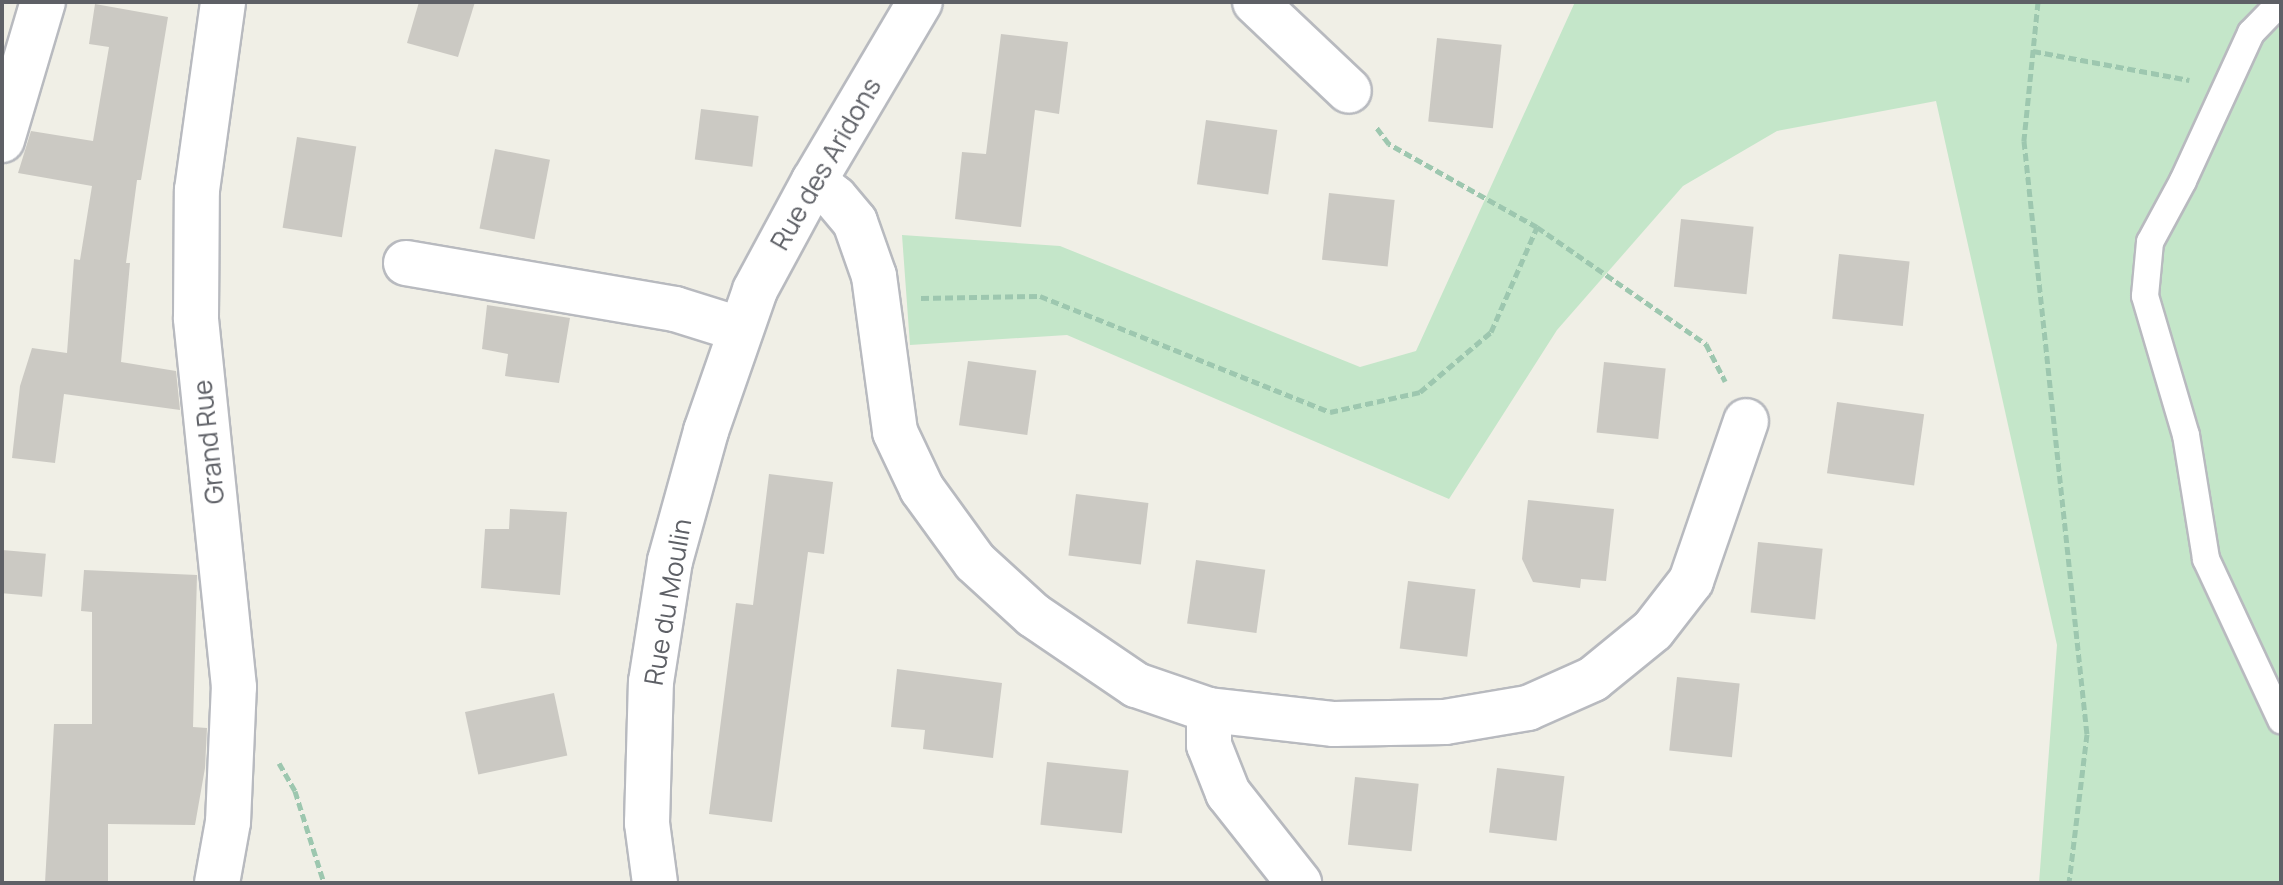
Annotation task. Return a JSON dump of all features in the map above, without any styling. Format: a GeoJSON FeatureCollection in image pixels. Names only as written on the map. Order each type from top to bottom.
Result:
{"type":"FeatureCollection","features":[{"type":"Feature","properties":{"kind":"street"},"geometry":{"type":"LineString","coordinates":[[2,140],[43,2]]}},
{"type":"Feature","properties":{"kind":"street","name":"Grand Rue"},"geometry":{"type":"LineString","coordinates":[[217,883],[228,822],[234,687],[196,318],[197,190],[223,2]]}},
{"type":"Feature","properties":{"kind":"street","name":"Rue des Aridons"},"geometry":{"type":"LineString","coordinates":[[739,329],[755,290],[814,181],[920,2]]}},
{"type":"Feature","properties":{"kind":"street"},"geometry":{"type":"LineString","coordinates":[[1255,2],[1349,91]]}},
{"type":"Feature","properties":{"kind":"street"},"geometry":{"type":"LineString","coordinates":[[814,181],[835,198],[855,222],[874,276],[895,432],[922,489],[975,562],[1033,615],[1136,685],[1209,710],[1334,724],[1445,722],[1528,708],[1593,679],[1653,630],[1691,581],[1746,421]]}},
{"type":"Feature","properties":{"kind":"street"},"geometry":{"type":"LineString","coordinates":[[406,263],[675,309],[739,329]]}},
{"type":"Feature","properties":{"kind":"street","name":"Rue du Moulin"},"geometry":{"type":"LineString","coordinates":[[655,883],[647,823],[651,682],[670,561],[706,431],[739,329]]}},
{"type":"Feature","properties":{"kind":"street"},"geometry":{"type":"LineString","coordinates":[[1209,710],[1209,745],[1228,793],[1299,883]]}},
{"type":"Feature","properties":{"kind":"lane"},"geometry":{"type":"LineString","coordinates":[[2281,2],[2251,33],[2150,242],[2145,296],[2186,435],[2206,559],[2281,720]]}},
{"type":"Feature","properties":{"kind":"path"},"geometry":{"type":"LineString","coordinates":[[2038,2],[2024,141],[2087,734],[2069,883]]}},
{"type":"Feature","properties":{"kind":"path"},"geometry":{"type":"LineString","coordinates":[[2033,51],[2226,87]]}},
{"type":"Feature","properties":{"kind":"path"},"geometry":{"type":"LineString","coordinates":[[1349,91],[1389,144],[1537,227],[1706,344],[1746,421]]}},
{"type":"Feature","properties":{"kind":"path"},"geometry":{"type":"LineString","coordinates":[[876,299],[1040,296],[1330,412],[1420,392],[1491,332],[1537,227]]}},
{"type":"Feature","properties":{"kind":"path"},"geometry":{"type":"LineString","coordinates":[[233,713],[272,751],[295,791],[324,883]]}},
{"type":"Feature","properties":{"kind":"green space"},"geometry":{"type":"Polygon","coordinates":[[[1575,2],[2281,2],[2281,883],[2039,883],[2057,645],[1936,101],[1777,131],[1683,186],[1557,330],[1449,499],[1067,335],[910,345],[902,235],[1060,246],[1360,367],[1416,351],[1575,2]]]}},
{"type":"Feature","properties":{"kind":"building"},"geometry":{"type":"Polygon","coordinates":[[[419,2],[475,2],[458,57],[407,43],[419,2]]]}},
{"type":"Feature","properties":{"kind":"building"},"geometry":{"type":"Polygon","coordinates":[[[95,4],[168,17],[141,180],[137,180],[126,263],[130,263],[121,362],[176,371],[180,410],[64,394],[55,463],[12,458],[20,386],[32,348],[67,353],[74,259],[80,260],[92,186],[18,173],[31,131],[93,141],[109,47],[89,44],[95,4]]]}},
{"type":"Feature","properties":{"kind":"building"},"geometry":{"type":"Polygon","coordinates":[[[1001,34],[1068,42],[1059,114],[1035,110],[1021,227],[955,219],[962,152],[986,154],[1001,34]]]}},
{"type":"Feature","properties":{"kind":"building"},"geometry":{"type":"Polygon","coordinates":[[[1437,38],[1502,45],[1493,128],[1428,122],[1437,38]]]}},
{"type":"Feature","properties":{"kind":"building"},"geometry":{"type":"Polygon","coordinates":[[[701,109],[759,116],[752,167],[695,160],[701,109]]]}},
{"type":"Feature","properties":{"kind":"building"},"geometry":{"type":"Polygon","coordinates":[[[1206,120],[1277,130],[1268,194],[1197,184],[1206,120]]]}},
{"type":"Feature","properties":{"kind":"building"},"geometry":{"type":"Polygon","coordinates":[[[297,137],[356,146],[342,237],[283,228],[297,137]]]}},
{"type":"Feature","properties":{"kind":"building"},"geometry":{"type":"Polygon","coordinates":[[[495,149],[550,160],[535,239],[480,229],[495,149]]]}},
{"type":"Feature","properties":{"kind":"building"},"geometry":{"type":"Polygon","coordinates":[[[1329,193],[1395,200],[1388,267],[1322,260],[1329,193]]]}},
{"type":"Feature","properties":{"kind":"building"},"geometry":{"type":"Polygon","coordinates":[[[1681,219],[1754,227],[1746,294],[1674,287],[1681,219]]]}},
{"type":"Feature","properties":{"kind":"building"},"geometry":{"type":"Polygon","coordinates":[[[1839,254],[1910,261],[1903,326],[1832,319],[1839,254]]]}},
{"type":"Feature","properties":{"kind":"building"},"geometry":{"type":"Polygon","coordinates":[[[487,305],[570,318],[559,383],[505,376],[508,354],[482,349],[487,305]]]}},
{"type":"Feature","properties":{"kind":"building"},"geometry":{"type":"Polygon","coordinates":[[[968,361],[1036,371],[1027,435],[959,425],[968,361]]]}},
{"type":"Feature","properties":{"kind":"building"},"geometry":{"type":"Polygon","coordinates":[[[1604,362],[1666,368],[1658,439],[1597,433],[1604,362]]]}},
{"type":"Feature","properties":{"kind":"building"},"geometry":{"type":"Polygon","coordinates":[[[1837,402],[1924,414],[1914,486],[1827,473],[1837,402]]]}},
{"type":"Feature","properties":{"kind":"building"},"geometry":{"type":"Polygon","coordinates":[[[769,474],[833,482],[824,554],[808,552],[772,822],[709,814],[736,603],[753,605],[769,474]]]}},
{"type":"Feature","properties":{"kind":"building"},"geometry":{"type":"Polygon","coordinates":[[[1076,494],[1148,503],[1141,564],[1068,556],[1076,494]]]}},
{"type":"Feature","properties":{"kind":"building"},"geometry":{"type":"Polygon","coordinates":[[[1528,500],[1614,509],[1606,581],[1581,579],[1580,588],[1533,582],[1522,559],[1528,500]]]}},
{"type":"Feature","properties":{"kind":"building"},"geometry":{"type":"Polygon","coordinates":[[[510,509],[567,512],[560,595],[481,588],[485,529],[509,529],[510,509]]]}},
{"type":"Feature","properties":{"kind":"building"},"geometry":{"type":"Polygon","coordinates":[[[1758,542],[1823,549],[1815,619],[1751,613],[1758,542]]]}},
{"type":"Feature","properties":{"kind":"building"},"geometry":{"type":"Polygon","coordinates":[[[2,550],[46,554],[42,597],[2,593],[2,550]]]}},
{"type":"Feature","properties":{"kind":"building"},"geometry":{"type":"Polygon","coordinates":[[[1196,560],[1265,570],[1256,633],[1187,623],[1196,560]]]}},
{"type":"Feature","properties":{"kind":"building"},"geometry":{"type":"Polygon","coordinates":[[[84,570],[197,575],[193,727],[207,728],[205,768],[195,825],[108,824],[108,883],[45,883],[54,724],[92,724],[92,612],[81,611],[84,570]]]}},
{"type":"Feature","properties":{"kind":"building"},"geometry":{"type":"Polygon","coordinates":[[[1408,581],[1475,589],[1467,657],[1400,648],[1408,581]]]}},
{"type":"Feature","properties":{"kind":"building"},"geometry":{"type":"Polygon","coordinates":[[[897,669],[1002,683],[993,758],[923,749],[925,730],[891,727],[897,669]]]}},
{"type":"Feature","properties":{"kind":"building"},"geometry":{"type":"Polygon","coordinates":[[[1677,677],[1740,684],[1732,757],[1669,751],[1677,677]]]}},
{"type":"Feature","properties":{"kind":"building"},"geometry":{"type":"Polygon","coordinates":[[[554,693],[567,756],[478,775],[465,712],[554,693]]]}},
{"type":"Feature","properties":{"kind":"building"},"geometry":{"type":"Polygon","coordinates":[[[1047,762],[1129,771],[1122,833],[1040,825],[1047,762]]]}},
{"type":"Feature","properties":{"kind":"building"},"geometry":{"type":"Polygon","coordinates":[[[1497,768],[1564,776],[1557,841],[1489,833],[1497,768]]]}},
{"type":"Feature","properties":{"kind":"building"},"geometry":{"type":"Polygon","coordinates":[[[1355,777],[1419,784],[1412,851],[1348,845],[1355,777]]]}}]}
